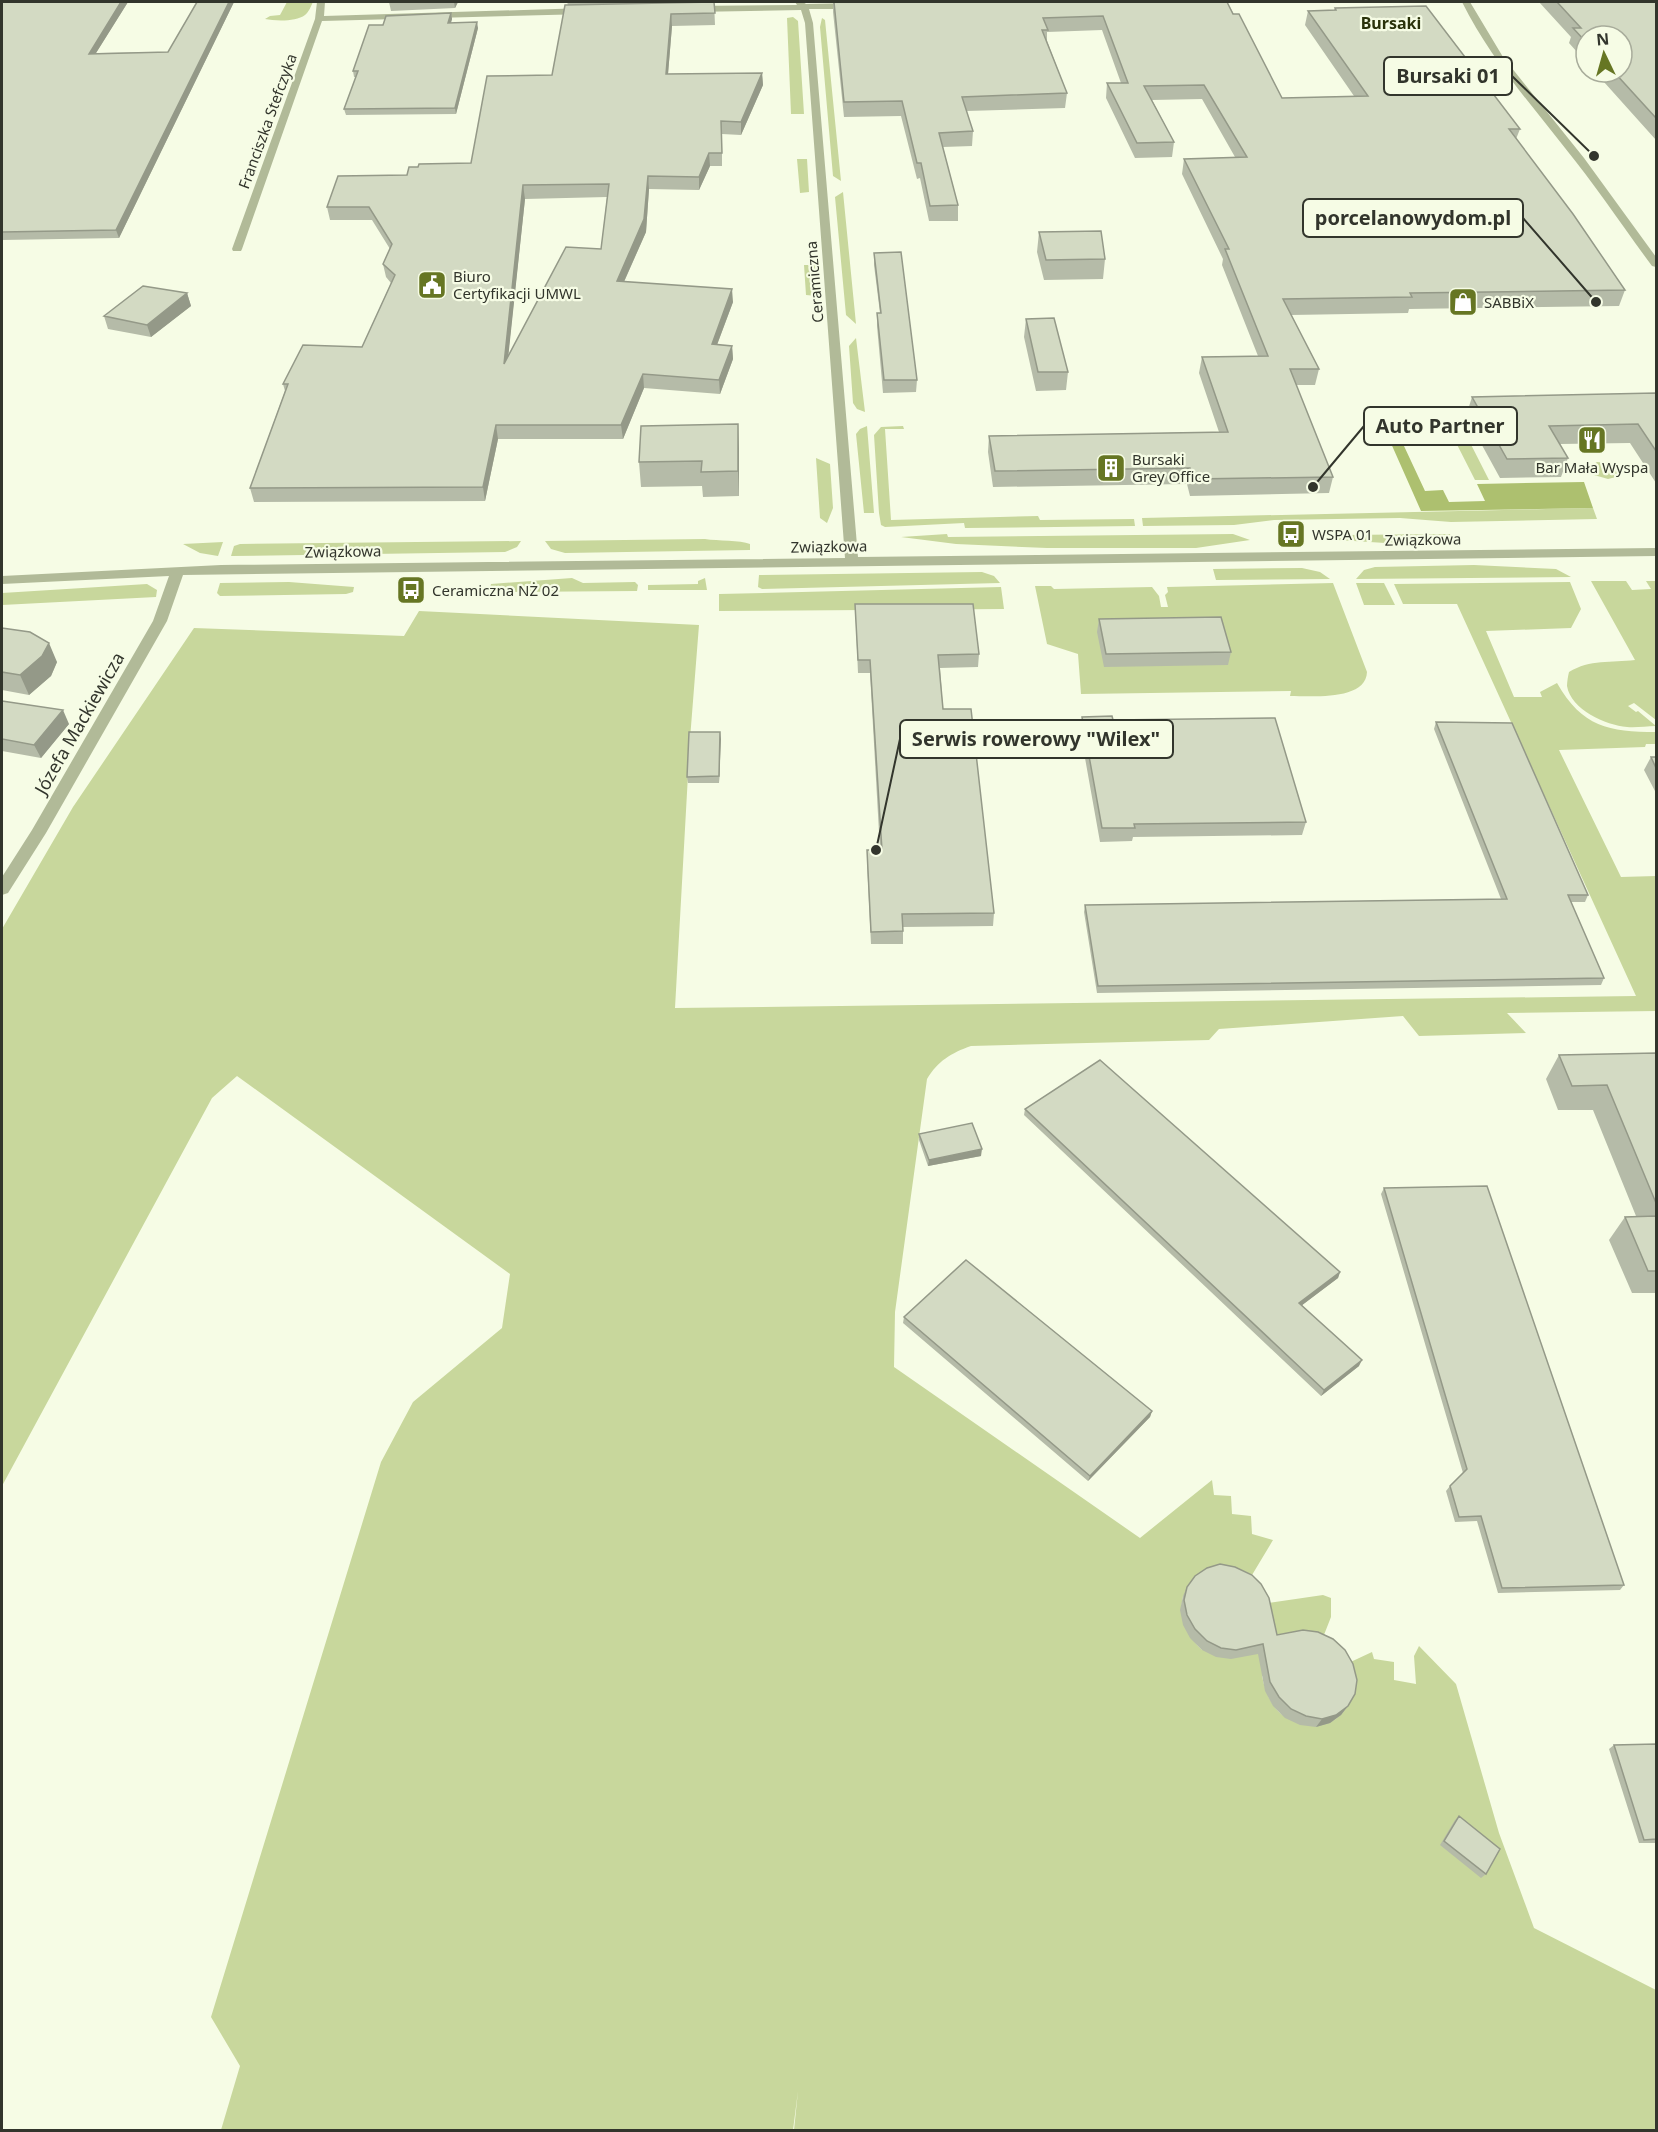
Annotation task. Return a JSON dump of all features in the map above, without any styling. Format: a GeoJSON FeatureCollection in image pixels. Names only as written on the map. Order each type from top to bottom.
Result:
{"type":"FeatureCollection","features":[{"type":"Feature","properties":{"kind":"street","name":"Franciszka Stefczyka"},"geometry":{"type":"LineString","coordinates":[[237,249],[319,19],[321,2]]}},
{"type":"Feature","properties":{"kind":"street"},"geometry":{"type":"LineString","coordinates":[[1466,2],[1480,31],[1502,62],[1578,158],[1656,264]]}},
{"type":"Feature","properties":{"kind":"street"},"geometry":{"type":"LineString","coordinates":[[686,9],[801,4],[868,6]]}},
{"type":"Feature","properties":{"kind":"street","name":"Ceramiczna"},"geometry":{"type":"LineString","coordinates":[[801,4],[810,23],[852,562]]}},
{"type":"Feature","properties":{"kind":"street"},"geometry":{"type":"LineString","coordinates":[[319,19],[598,11]]}},
{"type":"Feature","properties":{"kind":"street","name":"Związkowa"},"geometry":{"type":"LineString","coordinates":[[2,580],[178,570],[1656,552]]}},
{"type":"Feature","properties":{"kind":"street","name":"Józefa Mackiewicza"},"geometry":{"type":"LineString","coordinates":[[2,889],[38,833],[160,621],[178,570]]}},
{"type":"Feature","properties":{"kind":"green space"},"geometry":{"type":"Polygon","coordinates":[[[287,2],[313,2],[305,15],[296,19],[265,19],[280,15],[287,2]]]}},
{"type":"Feature","properties":{"kind":"green space"},"geometry":{"type":"Polygon","coordinates":[[[793,17],[798,21],[804,114],[791,114],[787,18],[793,17]]]}},
{"type":"Feature","properties":{"kind":"green space"},"geometry":{"type":"Polygon","coordinates":[[[822,18],[825,20],[841,181],[833,176],[820,27],[822,18]]]}},
{"type":"Feature","properties":{"kind":"green space"},"geometry":{"type":"Polygon","coordinates":[[[797,159],[807,159],[809,192],[800,193],[797,159]]]}},
{"type":"Feature","properties":{"kind":"green space"},"geometry":{"type":"Polygon","coordinates":[[[843,192],[856,324],[846,315],[835,197],[843,192]]]}},
{"type":"Feature","properties":{"kind":"green space"},"geometry":{"type":"Polygon","coordinates":[[[804,265],[815,265],[817,296],[806,295],[804,265]]]}},
{"type":"Feature","properties":{"kind":"green space"},"geometry":{"type":"Polygon","coordinates":[[[856,338],[865,412],[857,409],[853,403],[849,346],[856,338]]]}},
{"type":"Feature","properties":{"kind":"green space"},"geometry":{"type":"Polygon","coordinates":[[[1393,410],[1406,415],[1390,416],[1425,491],[1443,490],[1449,502],[1485,501],[1477,484],[1584,482],[1593,508],[1421,511],[1378,414],[1393,410]]]}},
{"type":"Feature","properties":{"kind":"green space"},"geometry":{"type":"Polygon","coordinates":[[[1443,417],[1457,417],[1489,480],[1475,480],[1443,417]]]}},
{"type":"Feature","properties":{"kind":"green space"},"geometry":{"type":"Polygon","coordinates":[[[867,426],[874,513],[864,513],[856,434],[867,426]]]}},
{"type":"Feature","properties":{"kind":"green space"},"geometry":{"type":"Polygon","coordinates":[[[903,426],[904,429],[885,429],[891,520],[1038,516],[1040,520],[1134,519],[1135,526],[965,528],[964,523],[885,527],[881,525],[879,513],[874,435],[881,427],[903,426]]]}},
{"type":"Feature","properties":{"kind":"green space"},"geometry":{"type":"Polygon","coordinates":[[[816,458],[830,464],[833,508],[827,523],[820,518],[816,458]]]}},
{"type":"Feature","properties":{"kind":"green space"},"geometry":{"type":"Polygon","coordinates":[[[1597,462],[1608,463],[1620,470],[1620,476],[1608,479],[1594,475],[1589,467],[1597,462]]]}},
{"type":"Feature","properties":{"kind":"green space"},"geometry":{"type":"Polygon","coordinates":[[[1593,508],[1597,519],[1451,522],[1400,518],[1274,520],[1234,525],[1143,526],[1142,518],[1593,508]]]}},
{"type":"Feature","properties":{"kind":"green space"},"geometry":{"type":"Polygon","coordinates":[[[947,534],[948,537],[1233,534],[1250,540],[1196,548],[1047,548],[956,544],[901,537],[947,534]]]}},
{"type":"Feature","properties":{"kind":"green space"},"geometry":{"type":"Polygon","coordinates":[[[1450,534],[1455,545],[1338,540],[1342,535],[1450,534]]]}},
{"type":"Feature","properties":{"kind":"green space"},"geometry":{"type":"Polygon","coordinates":[[[705,539],[746,543],[750,544],[750,550],[565,553],[551,549],[545,541],[705,539]]]}},
{"type":"Feature","properties":{"kind":"green space"},"geometry":{"type":"Polygon","coordinates":[[[521,541],[517,547],[505,552],[231,556],[234,546],[240,544],[521,541]]]}},
{"type":"Feature","properties":{"kind":"green space"},"geometry":{"type":"Polygon","coordinates":[[[223,542],[218,556],[200,553],[183,544],[223,542]]]}},
{"type":"Feature","properties":{"kind":"green space"},"geometry":{"type":"Polygon","coordinates":[[[1474,565],[1556,569],[1571,577],[1356,579],[1364,570],[1375,567],[1474,565]]]}},
{"type":"Feature","properties":{"kind":"green space"},"geometry":{"type":"Polygon","coordinates":[[[1302,568],[1320,572],[1330,579],[1216,580],[1213,569],[1302,568]]]}},
{"type":"Feature","properties":{"kind":"green space"},"geometry":{"type":"Polygon","coordinates":[[[982,572],[994,576],[1000,583],[762,589],[758,587],[759,575],[982,572]]]}},
{"type":"Feature","properties":{"kind":"green space"},"geometry":{"type":"Polygon","coordinates":[[[572,578],[583,583],[635,582],[638,585],[637,591],[497,592],[490,588],[491,584],[572,578]]]}},
{"type":"Feature","properties":{"kind":"green space"},"geometry":{"type":"Polygon","coordinates":[[[705,578],[707,590],[648,590],[648,585],[698,584],[698,581],[705,578]]]}},
{"type":"Feature","properties":{"kind":"green space"},"geometry":{"type":"Polygon","coordinates":[[[1591,581],[1626,581],[1632,590],[1651,589],[1646,581],[1656,581],[1656,720],[1634,703],[1628,706],[1656,726],[1630,727],[1609,723],[1582,709],[1570,695],[1567,686],[1569,672],[1593,663],[1635,660],[1591,581]]]}},
{"type":"Feature","properties":{"kind":"green space"},"geometry":{"type":"Polygon","coordinates":[[[289,582],[354,587],[353,592],[346,594],[220,596],[217,593],[220,583],[289,582]]]}},
{"type":"Feature","properties":{"kind":"green space"},"geometry":{"type":"Polygon","coordinates":[[[1570,582],[1581,609],[1571,628],[1486,631],[1514,697],[1542,697],[1540,692],[1557,683],[1576,709],[1598,724],[1624,731],[1656,732],[1656,744],[1646,744],[1645,747],[1559,750],[1621,877],[1656,876],[1656,1011],[1507,1013],[1526,1033],[1419,1036],[1403,1016],[1219,1029],[1209,1040],[971,1046],[957,1052],[940,1062],[927,1079],[895,1312],[894,1367],[1140,1538],[1212,1480],[1214,1495],[1231,1496],[1232,1514],[1251,1516],[1252,1534],[1273,1540],[1246,1585],[1183,1596],[1183,1619],[1188,1632],[1202,1650],[1262,1604],[1323,1595],[1331,1598],[1331,1617],[1320,1645],[1262,1676],[1273,1705],[1286,1717],[1294,1721],[1315,1724],[1327,1723],[1335,1719],[1349,1703],[1342,1666],[1372,1652],[1374,1659],[1394,1662],[1394,1680],[1416,1684],[1414,1656],[1419,1646],[1456,1684],[1499,1833],[1534,1928],[1656,1990],[1656,2130],[794,2130],[798,2091],[793,2130],[221,2130],[240,2066],[211,2017],[381,1462],[413,1402],[502,1328],[510,1274],[237,1076],[212,1098],[2,1486],[2,929],[73,807],[194,628],[404,636],[419,611],[699,625],[690,739],[675,1008],[1636,996],[1457,604],[1403,604],[1394,584],[1570,582]]]}},
{"type":"Feature","properties":{"kind":"green space"},"geometry":{"type":"Polygon","coordinates":[[[1333,583],[1367,672],[1358,688],[1336,695],[1311,696],[1290,696],[1291,691],[1081,694],[1078,654],[1047,644],[1035,586],[1051,586],[1054,589],[1152,587],[1159,596],[1161,607],[1168,607],[1165,595],[1168,592],[1167,587],[1333,583]]]}},
{"type":"Feature","properties":{"kind":"green space"},"geometry":{"type":"Polygon","coordinates":[[[1356,583],[1384,583],[1395,605],[1364,605],[1356,583]]]}},
{"type":"Feature","properties":{"kind":"green space"},"geometry":{"type":"Polygon","coordinates":[[[147,584],[157,590],[156,597],[2,605],[2,593],[147,584]]]}},
{"type":"Feature","properties":{"kind":"green space"},"geometry":{"type":"Polygon","coordinates":[[[1001,587],[1004,609],[719,611],[719,594],[1001,587]]]}},
{"type":"Feature","properties":{"kind":"building"},"geometry":{"type":"Polygon","coordinates":[[[2,2],[121,2],[89,54],[168,52],[197,2],[229,2],[116,230],[2,232],[2,2]]]}},
{"type":"Feature","properties":{"kind":"building"},"geometry":{"type":"Polygon","coordinates":[[[714,2],[715,13],[671,14],[666,74],[762,73],[741,122],[721,121],[722,153],[709,153],[699,177],[648,176],[644,219],[617,281],[732,289],[712,344],[732,346],[719,380],[643,374],[621,425],[496,425],[483,487],[250,488],[288,384],[283,384],[303,345],[362,347],[395,275],[383,264],[392,244],[369,207],[327,207],[338,176],[407,175],[409,167],[418,167],[419,164],[471,163],[487,76],[552,75],[565,5],[714,2]],[[609,184],[523,185],[504,364],[566,247],[601,249],[609,184]]]}},
{"type":"Feature","properties":{"kind":"building"},"geometry":{"type":"Polygon","coordinates":[[[834,2],[1227,2],[1233,14],[1239,14],[1282,98],[1368,96],[1308,11],[1336,10],[1335,8],[1426,6],[1520,129],[1509,129],[1573,214],[1625,290],[1410,293],[1412,297],[1283,299],[1319,369],[1290,369],[1333,477],[1193,479],[1190,468],[995,471],[989,436],[1228,432],[1202,357],[1268,356],[1225,249],[1229,249],[1184,159],[1247,157],[1204,85],[1144,86],[1174,142],[1137,143],[1107,83],[1128,83],[1103,16],[1043,18],[1048,30],[1042,30],[1067,93],[962,97],[973,131],[939,133],[958,205],[930,206],[921,163],[917,163],[902,101],[844,102],[834,2]]]}},
{"type":"Feature","properties":{"kind":"building"},"geometry":{"type":"Polygon","coordinates":[[[1557,2],[1656,2],[1656,118],[1625,84],[1634,84],[1634,24],[1577,24],[1557,2]]]}},
{"type":"Feature","properties":{"kind":"building"},"geometry":{"type":"Polygon","coordinates":[[[451,13],[448,23],[477,22],[455,108],[344,109],[358,71],[353,71],[369,25],[383,25],[386,16],[451,13]]]}},
{"type":"Feature","properties":{"kind":"building"},"geometry":{"type":"Polygon","coordinates":[[[1101,231],[1105,259],[1046,260],[1039,232],[1101,231]]]}},
{"type":"Feature","properties":{"kind":"building"},"geometry":{"type":"Polygon","coordinates":[[[901,252],[917,380],[884,380],[877,313],[881,313],[874,253],[901,252]]]}},
{"type":"Feature","properties":{"kind":"building"},"geometry":{"type":"Polygon","coordinates":[[[143,286],[187,293],[147,325],[104,316],[143,286]]]}},
{"type":"Feature","properties":{"kind":"building"},"geometry":{"type":"Polygon","coordinates":[[[1054,318],[1068,372],[1038,372],[1026,319],[1054,318]]]}},
{"type":"Feature","properties":{"kind":"building"},"geometry":{"type":"Polygon","coordinates":[[[1656,393],[1656,451],[1638,424],[1549,426],[1568,458],[1507,459],[1472,397],[1656,393]]]}},
{"type":"Feature","properties":{"kind":"building"},"geometry":{"type":"Polygon","coordinates":[[[738,424],[738,471],[701,472],[702,461],[639,462],[641,426],[738,424]]]}},
{"type":"Feature","properties":{"kind":"building"},"geometry":{"type":"Polygon","coordinates":[[[855,604],[973,604],[979,654],[938,655],[943,709],[971,709],[994,913],[902,914],[903,931],[871,932],[867,850],[882,850],[870,660],[858,660],[855,604]]]}},
{"type":"Feature","properties":{"kind":"building"},"geometry":{"type":"Polygon","coordinates":[[[1221,617],[1231,652],[1106,654],[1099,619],[1221,617]]]}},
{"type":"Feature","properties":{"kind":"building"},"geometry":{"type":"Polygon","coordinates":[[[2,628],[30,632],[49,643],[42,656],[20,675],[2,672],[2,628]]]}},
{"type":"Feature","properties":{"kind":"building"},"geometry":{"type":"Polygon","coordinates":[[[2,701],[63,710],[34,745],[2,739],[2,701]]]}},
{"type":"Feature","properties":{"kind":"building"},"geometry":{"type":"Polygon","coordinates":[[[1112,716],[1113,720],[1275,718],[1306,822],[1134,824],[1135,828],[1102,828],[1082,717],[1112,716]]]}},
{"type":"Feature","properties":{"kind":"building"},"geometry":{"type":"Polygon","coordinates":[[[1436,722],[1512,723],[1588,895],[1568,895],[1604,978],[1098,986],[1085,905],[1507,899],[1436,722]]]}},
{"type":"Feature","properties":{"kind":"building"},"geometry":{"type":"Polygon","coordinates":[[[689,732],[720,732],[719,776],[687,777],[689,732]]]}},
{"type":"Feature","properties":{"kind":"building"},"geometry":{"type":"Polygon","coordinates":[[[1651,757],[1656,757],[1656,768],[1651,757]]]}},
{"type":"Feature","properties":{"kind":"building"},"geometry":{"type":"Polygon","coordinates":[[[1656,1053],[1656,1203],[1607,1085],[1572,1086],[1559,1055],[1656,1053]]]}},
{"type":"Feature","properties":{"kind":"building"},"geometry":{"type":"Polygon","coordinates":[[[1100,1060],[1340,1272],[1299,1303],[1362,1360],[1324,1390],[1025,1109],[1100,1060]]]}},
{"type":"Feature","properties":{"kind":"building"},"geometry":{"type":"Polygon","coordinates":[[[972,1123],[982,1149],[929,1160],[919,1134],[972,1123]]]}},
{"type":"Feature","properties":{"kind":"building"},"geometry":{"type":"Polygon","coordinates":[[[1487,1186],[1624,1585],[1502,1588],[1481,1516],[1459,1517],[1450,1486],[1467,1469],[1384,1188],[1487,1186]]]}},
{"type":"Feature","properties":{"kind":"building"},"geometry":{"type":"Polygon","coordinates":[[[1656,1216],[1656,1271],[1648,1271],[1625,1217],[1656,1216]]]}},
{"type":"Feature","properties":{"kind":"building"},"geometry":{"type":"Polygon","coordinates":[[[966,1260],[1152,1411],[1090,1476],[904,1317],[966,1260]]]}},
{"type":"Feature","properties":{"kind":"building"},"geometry":{"type":"Polygon","coordinates":[[[1220,1564],[1235,1567],[1252,1575],[1261,1584],[1269,1598],[1277,1635],[1303,1630],[1318,1632],[1333,1639],[1345,1650],[1353,1664],[1357,1680],[1355,1694],[1348,1706],[1336,1715],[1322,1719],[1306,1716],[1291,1709],[1279,1697],[1270,1682],[1263,1644],[1236,1650],[1221,1648],[1207,1641],[1195,1629],[1187,1615],[1184,1600],[1187,1587],[1195,1576],[1207,1568],[1220,1564]]]}},
{"type":"Feature","properties":{"kind":"building"},"geometry":{"type":"Polygon","coordinates":[[[1656,1744],[1656,1839],[1644,1840],[1614,1745],[1656,1744]]]}},
{"type":"Feature","properties":{"kind":"building"},"geometry":{"type":"Polygon","coordinates":[[[1459,1816],[1500,1849],[1486,1874],[1444,1841],[1459,1816]]]}},
{"type":"Feature","properties":{"kind":"place","name":"Bursaki 01"},"geometry":{"type":"Point","coordinates":[1594,156]}},
{"type":"Feature","properties":{"kind":"place","name":"Biuro Certyfikacji UMWL"},"geometry":{"type":"Point","coordinates":[432,285]}},
{"type":"Feature","properties":{"kind":"place","name":"SABBiX"},"geometry":{"type":"Point","coordinates":[1463,302]}},
{"type":"Feature","properties":{"kind":"place","name":"porcelanowydom.pl"},"geometry":{"type":"Point","coordinates":[1596,302]}},
{"type":"Feature","properties":{"kind":"place","name":"Bar Mała Wyspa"},"geometry":{"type":"Point","coordinates":[1592,440]}},
{"type":"Feature","properties":{"kind":"place","name":"Bursaki Grey Office"},"geometry":{"type":"Point","coordinates":[1111,468]}},
{"type":"Feature","properties":{"kind":"place","name":"Auto Partner"},"geometry":{"type":"Point","coordinates":[1313,487]}},
{"type":"Feature","properties":{"kind":"place","name":"WSPA 01"},"geometry":{"type":"Point","coordinates":[1291,534]}},
{"type":"Feature","properties":{"kind":"place","name":"Ceramiczna NŻ 02"},"geometry":{"type":"Point","coordinates":[411,590]}},
{"type":"Feature","properties":{"kind":"place","name":"Serwis rowerowy \"Wilex\""},"geometry":{"type":"Point","coordinates":[876,850]}},
{"type":"Feature","properties":{"kind":"district","name":"Bursaki"},"geometry":{"type":"Point","coordinates":[1391,23]}}]}
